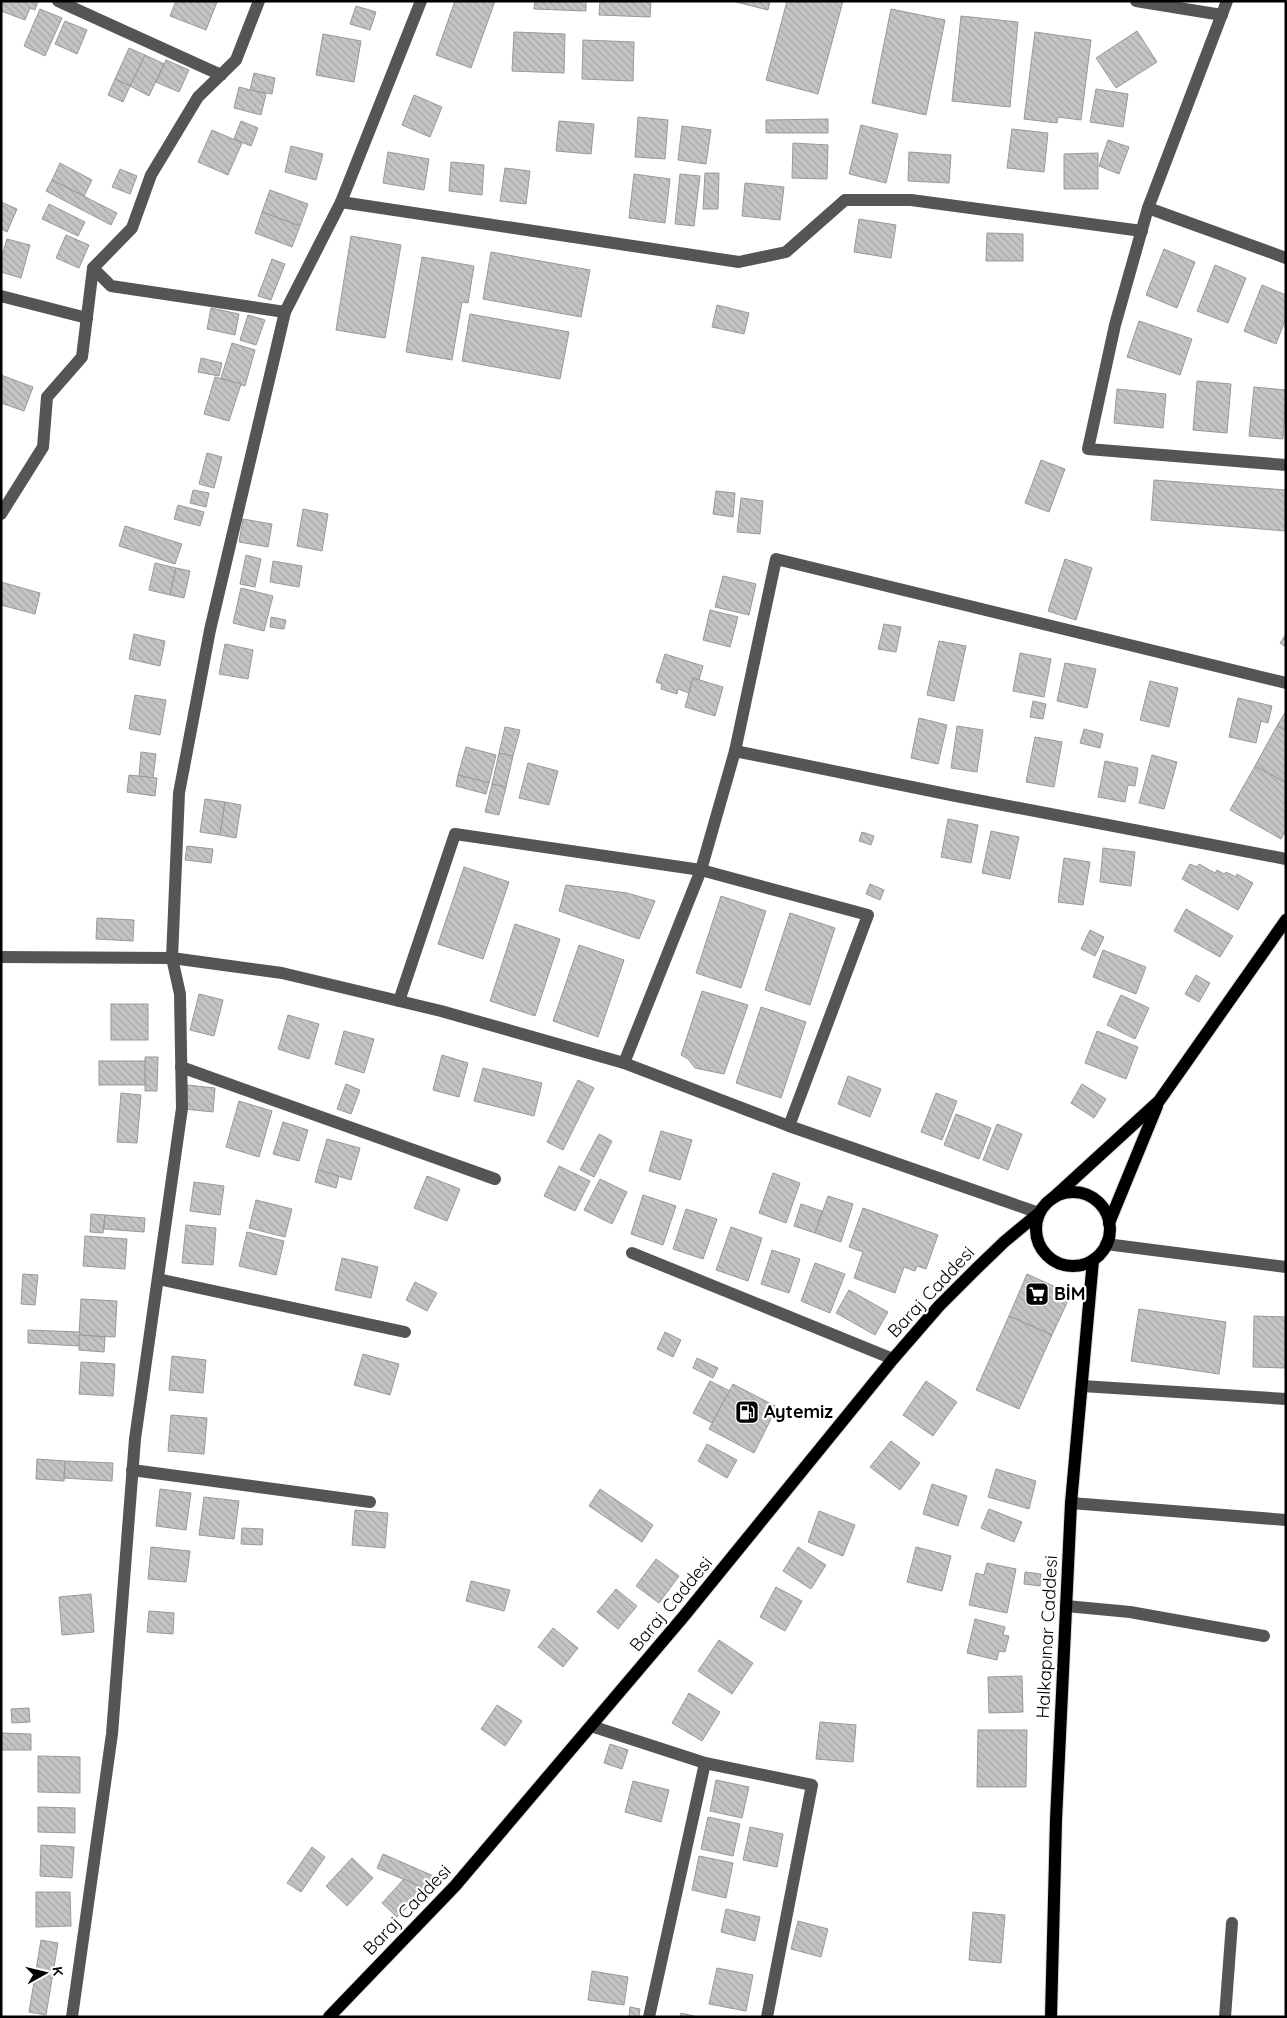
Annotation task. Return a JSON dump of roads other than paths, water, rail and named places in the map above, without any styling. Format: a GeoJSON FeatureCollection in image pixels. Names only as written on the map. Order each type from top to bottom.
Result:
{"type":"FeatureCollection","features":[{"type":"Feature","properties":{"kind":"main road"},"geometry":{"type":"LineString","coordinates":[[1158,1101],[1109,1223],[1106,1244],[1101,1253],[1093,1260],[1073,1266],[1053,1260],[1039,1244],[1036,1234],[1039,1213],[1045,1205],[1158,1101],[1286,920]]}},
{"type":"Feature","properties":{"kind":"main road"},"geometry":{"type":"LineString","coordinates":[[1053,1198],[1062,1193],[1083,1193],[1100,1204],[1109,1223]]}},
{"type":"Feature","properties":{"kind":"main road","name":"Baraj Caddesi"},"geometry":{"type":"LineString","coordinates":[[329,2017],[455,1886],[708,1587],[893,1358],[975,1270],[1004,1242],[1039,1213]]}},
{"type":"Feature","properties":{"kind":"main road","name":"Halkapınar Caddesi"},"geometry":{"type":"LineString","coordinates":[[1051,2017],[1056,1820],[1071,1503],[1093,1260]]}},
{"type":"Feature","properties":{"kind":"street"},"geometry":{"type":"LineString","coordinates":[[58,1],[221,75]]}},
{"type":"Feature","properties":{"kind":"street"},"geometry":{"type":"LineString","coordinates":[[1,514],[43,447],[47,396],[82,357],[93,268],[132,228],[151,175],[198,98],[236,60],[259,1]]}},
{"type":"Feature","properties":{"kind":"street"},"geometry":{"type":"LineString","coordinates":[[72,2017],[112,1734],[135,1439],[182,1108],[180,994],[172,958],[179,794],[210,630],[285,312],[340,202],[421,1]]}},
{"type":"Feature","properties":{"kind":"street"},"geometry":{"type":"LineString","coordinates":[[1136,1],[1222,15]]}},
{"type":"Feature","properties":{"kind":"street"},"geometry":{"type":"LineString","coordinates":[[1228,1],[1148,208],[1115,325],[1088,449],[1286,464]]}},
{"type":"Feature","properties":{"kind":"street"},"geometry":{"type":"LineString","coordinates":[[340,202],[739,262],[786,252],[845,200],[912,200],[1142,230]]}},
{"type":"Feature","properties":{"kind":"street"},"geometry":{"type":"LineString","coordinates":[[1148,208],[1286,258]]}},
{"type":"Feature","properties":{"kind":"street"},"geometry":{"type":"LineString","coordinates":[[93,268],[110,286],[285,312]]}},
{"type":"Feature","properties":{"kind":"street"},"geometry":{"type":"LineString","coordinates":[[1,296],[87,318]]}},
{"type":"Feature","properties":{"kind":"street"},"geometry":{"type":"LineString","coordinates":[[624,1063],[701,870],[735,751],[776,559],[1286,683]]}},
{"type":"Feature","properties":{"kind":"street"},"geometry":{"type":"LineString","coordinates":[[735,751],[956,796],[1286,859]]}},
{"type":"Feature","properties":{"kind":"street"},"geometry":{"type":"LineString","coordinates":[[399,1001],[456,834],[701,870],[868,915],[789,1126]]}},
{"type":"Feature","properties":{"kind":"street"},"geometry":{"type":"LineString","coordinates":[[1,956],[172,958],[282,973],[399,1001],[624,1063],[789,1126],[1039,1213]]}},
{"type":"Feature","properties":{"kind":"street"},"geometry":{"type":"LineString","coordinates":[[181,1067],[495,1179]]}},
{"type":"Feature","properties":{"kind":"street"},"geometry":{"type":"LineString","coordinates":[[1106,1244],[1286,1266]]}},
{"type":"Feature","properties":{"kind":"street"},"geometry":{"type":"LineString","coordinates":[[632,1253],[893,1358]]}},
{"type":"Feature","properties":{"kind":"street"},"geometry":{"type":"LineString","coordinates":[[158,1278],[405,1332]]}},
{"type":"Feature","properties":{"kind":"street"},"geometry":{"type":"LineString","coordinates":[[1082,1386],[1286,1399]]}},
{"type":"Feature","properties":{"kind":"street"},"geometry":{"type":"LineString","coordinates":[[132,1470],[370,1502]]}},
{"type":"Feature","properties":{"kind":"street"},"geometry":{"type":"LineString","coordinates":[[1071,1503],[1286,1520]]}},
{"type":"Feature","properties":{"kind":"street"},"geometry":{"type":"LineString","coordinates":[[1066,1606],[1130,1612],[1264,1636]]}},
{"type":"Feature","properties":{"kind":"street"},"geometry":{"type":"LineString","coordinates":[[591,1726],[705,1763],[812,1785],[767,2017]]}},
{"type":"Feature","properties":{"kind":"street"},"geometry":{"type":"LineString","coordinates":[[650,2017],[705,1763]]}},
{"type":"Feature","properties":{"kind":"street"},"geometry":{"type":"LineString","coordinates":[[1225,2017],[1232,1922]]}},
{"type":"Feature","properties":{"kind":"place","name":"BİM"},"geometry":{"type":"Point","coordinates":[1037,1294]}},
{"type":"Feature","properties":{"kind":"place","name":"Aytemiz"},"geometry":{"type":"Point","coordinates":[747,1412]}}]}
